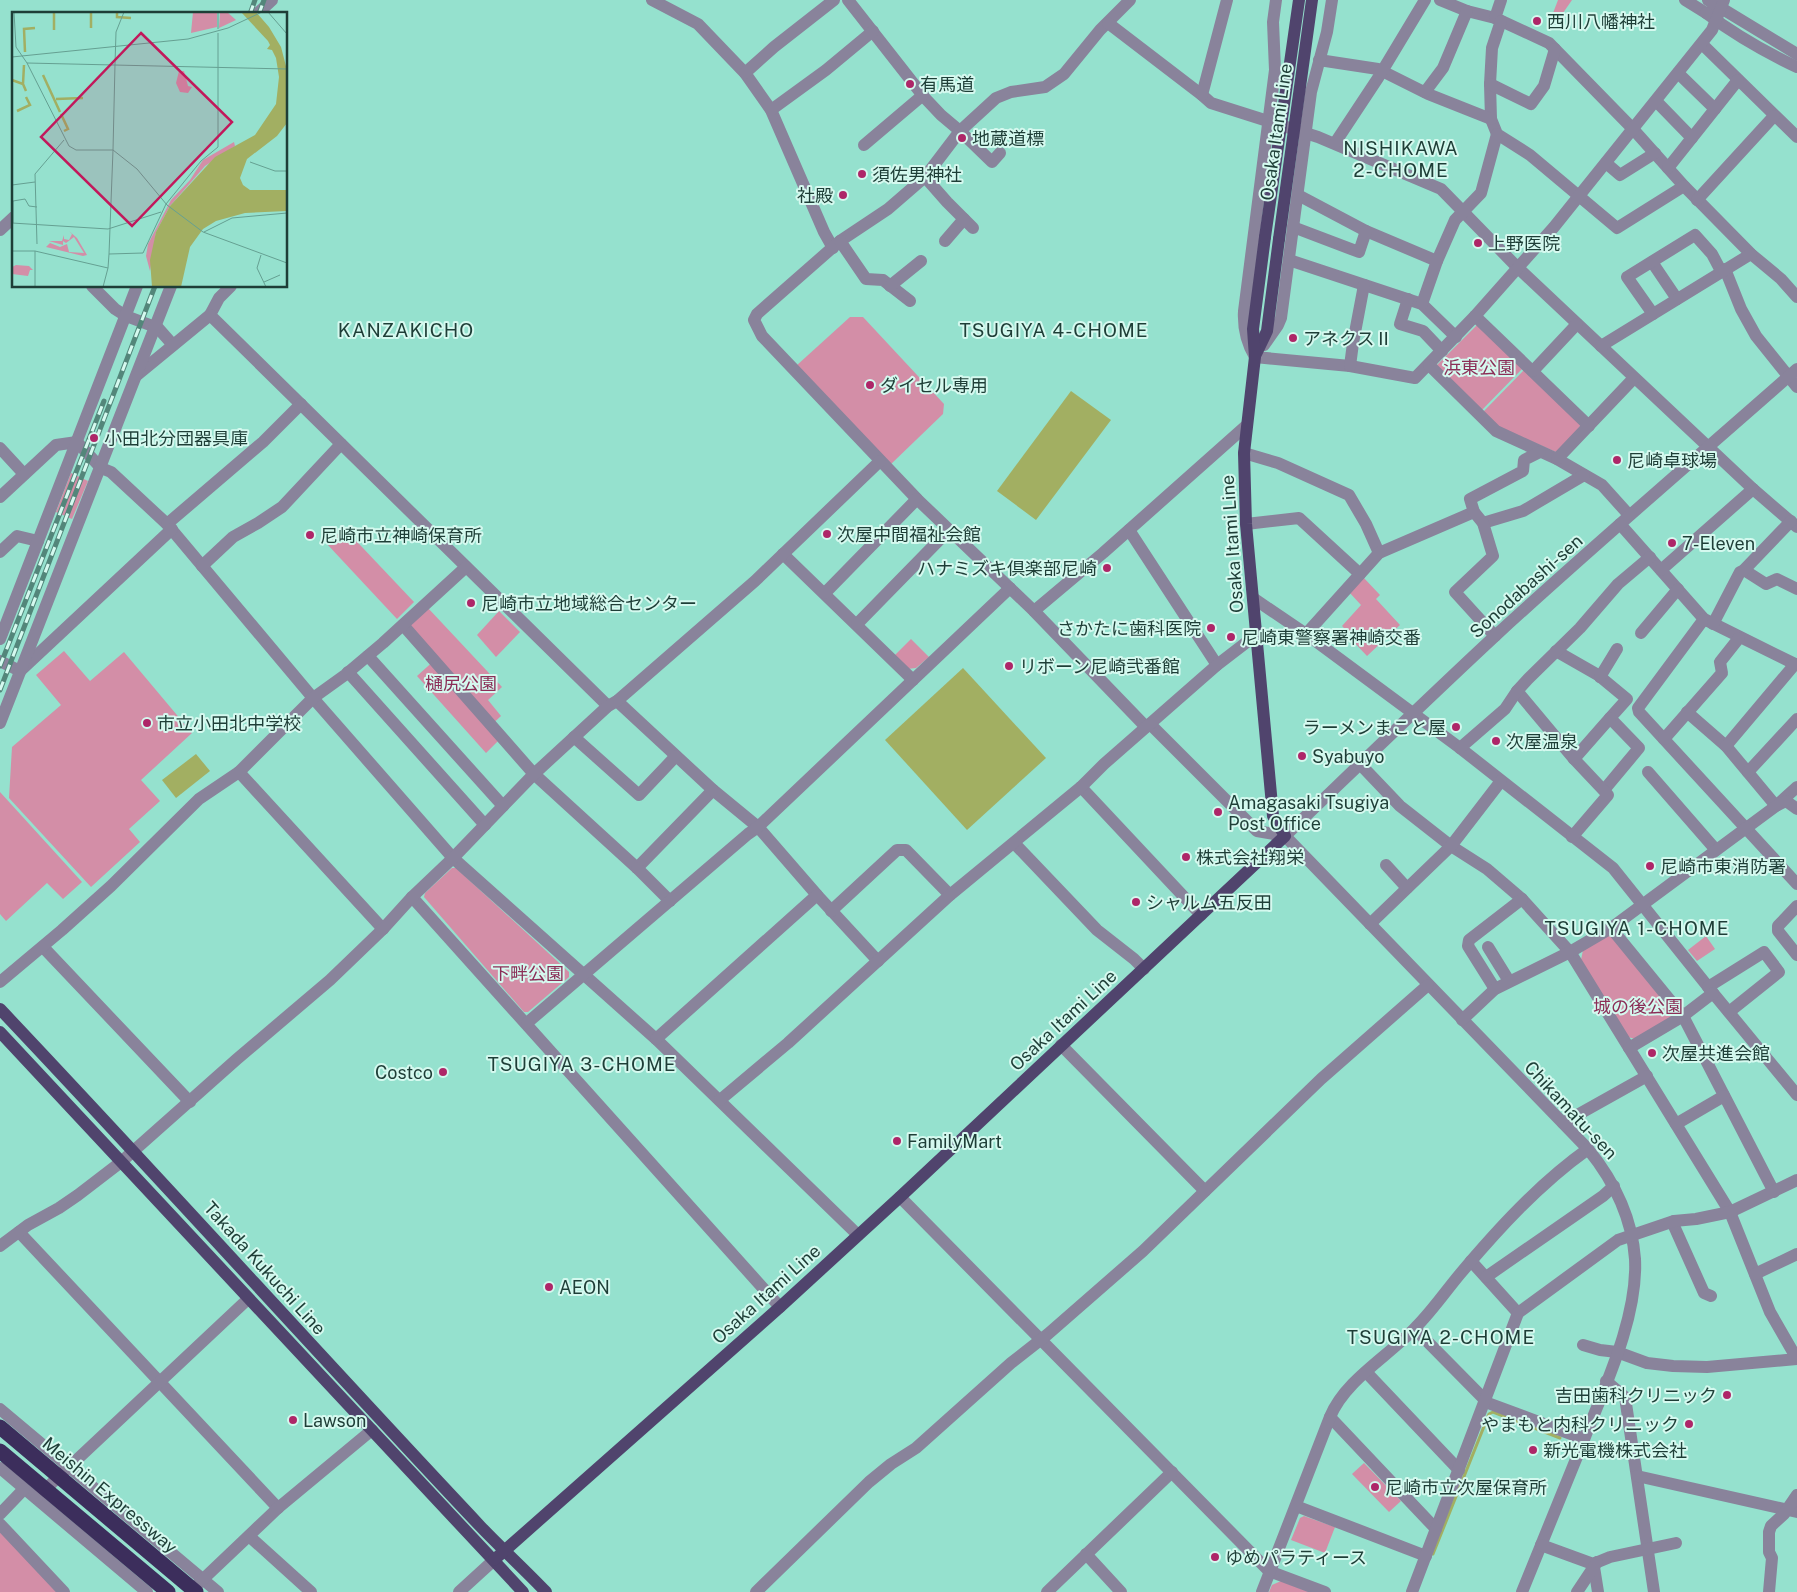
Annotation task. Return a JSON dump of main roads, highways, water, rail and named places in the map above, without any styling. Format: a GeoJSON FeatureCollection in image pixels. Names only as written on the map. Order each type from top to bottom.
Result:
{"type":"FeatureCollection","features":[{"type":"Feature","properties":{"kind":"highway","name":"Meishin Expressway"},"geometry":{"type":"LineString","coordinates":[[0,1427],[200,1586]]}},
{"type":"Feature","properties":{"kind":"highway","name":"Meishin Expressway"},"geometry":{"type":"LineString","coordinates":[[0,1451],[168,1592]]}},
{"type":"Feature","properties":{"kind":"main road","name":"Osaka Itami Line"},"geometry":{"type":"LineString","coordinates":[[494,1560],[780,1307],[1285,836],[1273,816],[1246,524],[1244,453],[1255,357],[1253,329],[1299,0]]}},
{"type":"Feature","properties":{"kind":"main road","name":"Osaka Itami Line"},"geometry":{"type":"LineString","coordinates":[[1255,357],[1267,331],[1312,0]]}},
{"type":"Feature","properties":{"kind":"main road","name":"Takada Kukuchi Line"},"geometry":{"type":"LineString","coordinates":[[0,1008],[504,1551]]}},
{"type":"Feature","properties":{"kind":"main road","name":"Takada Kukuchi Line"},"geometry":{"type":"LineString","coordinates":[[0,1032],[494,1560]]}},
{"type":"Feature","properties":{"kind":"main road"},"geometry":{"type":"LineString","coordinates":[[504,1551],[526,1570],[546,1592]]}},
{"type":"Feature","properties":{"kind":"main road"},"geometry":{"type":"LineString","coordinates":[[494,1560],[523,1592]]}},
{"type":"Feature","properties":{"kind":"waterway"},"geometry":{"type":"LineString","coordinates":[[1433,1554],[1489,1414],[1493,1412],[1560,1438]]}},
{"type":"Feature","properties":{"kind":"railway"},"geometry":{"type":"LineString","coordinates":[[251,12],[255,0]]}},
{"type":"Feature","properties":{"kind":"railway"},"geometry":{"type":"LineString","coordinates":[[260,12],[264,0]]}},
{"type":"Feature","properties":{"kind":"railway"},"geometry":{"type":"LineString","coordinates":[[0,690],[154,288]]}},
{"type":"Feature","properties":{"kind":"railway"},"geometry":{"type":"LineString","coordinates":[[0,666],[104,401]]}},
{"type":"Feature","properties":{"kind":"place","name":"西川八幡神社"},"geometry":{"type":"Point","coordinates":[1537,21]}},
{"type":"Feature","properties":{"kind":"place","name":"有馬道"},"geometry":{"type":"Point","coordinates":[910,84]}},
{"type":"Feature","properties":{"kind":"place","name":"地蔵道標"},"geometry":{"type":"Point","coordinates":[962,138]}},
{"type":"Feature","properties":{"kind":"place","name":"須佐男神社"},"geometry":{"type":"Point","coordinates":[862,174]}},
{"type":"Feature","properties":{"kind":"place","name":"社殿"},"geometry":{"type":"Point","coordinates":[843,195]}},
{"type":"Feature","properties":{"kind":"place","name":"上野医院"},"geometry":{"type":"Point","coordinates":[1478,243]}},
{"type":"Feature","properties":{"kind":"place","name":"アネクスⅡ"},"geometry":{"type":"Point","coordinates":[1293,338]}},
{"type":"Feature","properties":{"kind":"place","name":"ダイセル専用"},"geometry":{"type":"Point","coordinates":[870,385]}},
{"type":"Feature","properties":{"kind":"place","name":"小田北分団器具庫"},"geometry":{"type":"Point","coordinates":[94,438]}},
{"type":"Feature","properties":{"kind":"place","name":"尼崎卓球場"},"geometry":{"type":"Point","coordinates":[1617,460]}},
{"type":"Feature","properties":{"kind":"place","name":"次屋中間福祉会館"},"geometry":{"type":"Point","coordinates":[827,534]}},
{"type":"Feature","properties":{"kind":"place","name":"尼崎市立神崎保育所"},"geometry":{"type":"Point","coordinates":[310,535]}},
{"type":"Feature","properties":{"kind":"place","name":"7-Eleven"},"geometry":{"type":"Point","coordinates":[1672,543]}},
{"type":"Feature","properties":{"kind":"place","name":"ハナミズキ倶楽部尼崎"},"geometry":{"type":"Point","coordinates":[1107,568]}},
{"type":"Feature","properties":{"kind":"place","name":"尼崎市立地域総合センター"},"geometry":{"type":"Point","coordinates":[471,603]}},
{"type":"Feature","properties":{"kind":"place","name":"さかたに歯科医院"},"geometry":{"type":"Point","coordinates":[1211,628]}},
{"type":"Feature","properties":{"kind":"place","name":"尼崎東警察署神崎交番"},"geometry":{"type":"Point","coordinates":[1231,637]}},
{"type":"Feature","properties":{"kind":"place","name":"リボーン尼崎弐番館"},"geometry":{"type":"Point","coordinates":[1009,666]}},
{"type":"Feature","properties":{"kind":"place","name":"市立小田北中学校"},"geometry":{"type":"Point","coordinates":[147,723]}},
{"type":"Feature","properties":{"kind":"place","name":"ラーメンまこと屋"},"geometry":{"type":"Point","coordinates":[1456,727]}},
{"type":"Feature","properties":{"kind":"place","name":"次屋温泉"},"geometry":{"type":"Point","coordinates":[1496,741]}},
{"type":"Feature","properties":{"kind":"place","name":"Syabuyo"},"geometry":{"type":"Point","coordinates":[1302,756]}},
{"type":"Feature","properties":{"kind":"place","name":"Amagasaki Tsugiya Post Office"},"geometry":{"type":"Point","coordinates":[1218,812]}},
{"type":"Feature","properties":{"kind":"place","name":"株式会社翔栄"},"geometry":{"type":"Point","coordinates":[1186,857]}},
{"type":"Feature","properties":{"kind":"place","name":"尼崎市東消防署"},"geometry":{"type":"Point","coordinates":[1650,866]}},
{"type":"Feature","properties":{"kind":"place","name":"シャルム五反田"},"geometry":{"type":"Point","coordinates":[1136,902]}},
{"type":"Feature","properties":{"kind":"place","name":"次屋共進会館"},"geometry":{"type":"Point","coordinates":[1652,1053]}},
{"type":"Feature","properties":{"kind":"place","name":"Costco"},"geometry":{"type":"Point","coordinates":[443,1072]}},
{"type":"Feature","properties":{"kind":"place","name":"FamilyMart"},"geometry":{"type":"Point","coordinates":[897,1141]}},
{"type":"Feature","properties":{"kind":"place","name":"AEON"},"geometry":{"type":"Point","coordinates":[549,1287]}},
{"type":"Feature","properties":{"kind":"place","name":"吉田歯科クリニック"},"geometry":{"type":"Point","coordinates":[1727,1395]}},
{"type":"Feature","properties":{"kind":"place","name":"Lawson"},"geometry":{"type":"Point","coordinates":[293,1420]}},
{"type":"Feature","properties":{"kind":"place","name":"やまもと内科クリニック"},"geometry":{"type":"Point","coordinates":[1689,1424]}},
{"type":"Feature","properties":{"kind":"place","name":"新光電機株式会社"},"geometry":{"type":"Point","coordinates":[1533,1450]}},
{"type":"Feature","properties":{"kind":"place","name":"尼崎市立次屋保育所"},"geometry":{"type":"Point","coordinates":[1375,1487]}},
{"type":"Feature","properties":{"kind":"place","name":"ゆめパラティース"},"geometry":{"type":"Point","coordinates":[1215,1557]}},
{"type":"Feature","properties":{"kind":"district","name":"NISHIKAWA 2-CHOME"},"geometry":{"type":"Point","coordinates":[1401,159]}},
{"type":"Feature","properties":{"kind":"district","name":"KANZAKICHO"},"geometry":{"type":"Point","coordinates":[406,330]}},
{"type":"Feature","properties":{"kind":"district","name":"TSUGIYA 4-CHOME"},"geometry":{"type":"Point","coordinates":[1054,330]}},
{"type":"Feature","properties":{"kind":"district","name":"TSUGIYA 1-CHOME"},"geometry":{"type":"Point","coordinates":[1637,928]}},
{"type":"Feature","properties":{"kind":"district","name":"TSUGIYA 3-CHOME"},"geometry":{"type":"Point","coordinates":[582,1064]}},
{"type":"Feature","properties":{"kind":"district","name":"TSUGIYA 2-CHOME"},"geometry":{"type":"Point","coordinates":[1441,1337]}},
{"type":"Feature","properties":{"kind":"park label","name":"浜東公園"},"geometry":{"type":"Point","coordinates":[1479,367]}},
{"type":"Feature","properties":{"kind":"park label","name":"樋尻公園"},"geometry":{"type":"Point","coordinates":[461,683]}},
{"type":"Feature","properties":{"kind":"park label","name":"下畔公園"},"geometry":{"type":"Point","coordinates":[528,973]}},
{"type":"Feature","properties":{"kind":"park label","name":"城の後公園"},"geometry":{"type":"Point","coordinates":[1638,1006]}}]}
